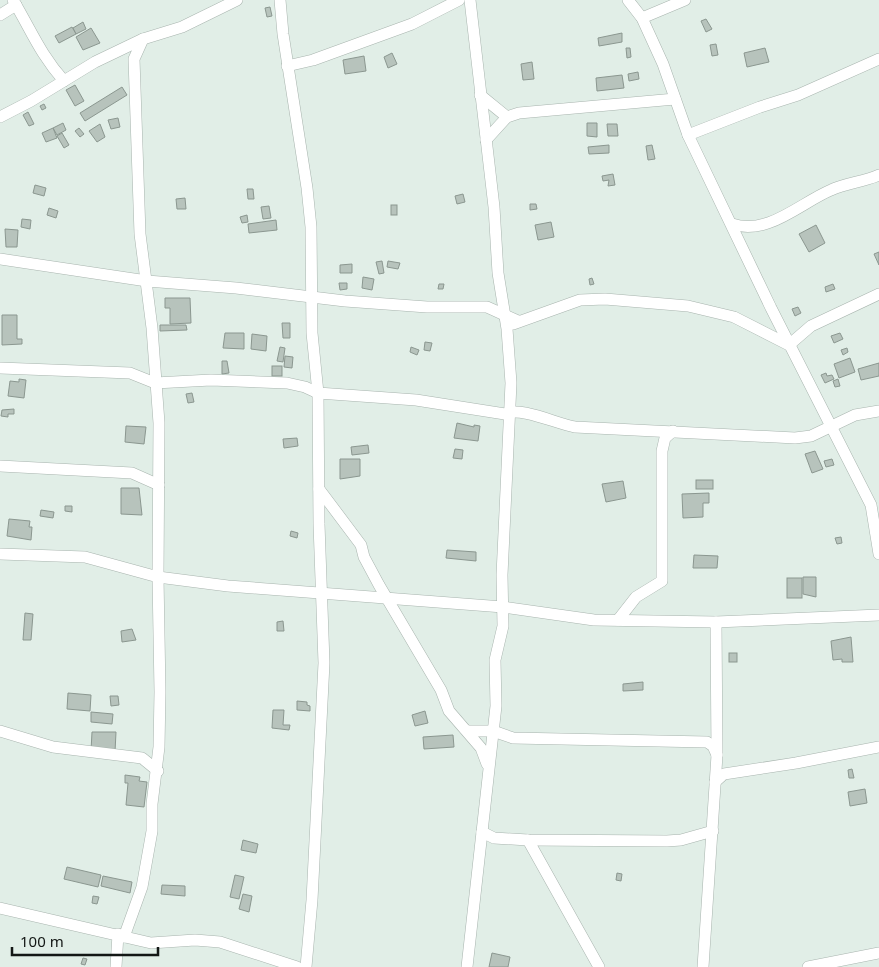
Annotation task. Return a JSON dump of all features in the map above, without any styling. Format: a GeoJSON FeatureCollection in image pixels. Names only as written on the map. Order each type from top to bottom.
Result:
{"type":"FeatureCollection","features":[{"type":"Feature","properties":{"kind":"street"},"geometry":{"type":"LineString","coordinates":[[0,117],[117,51],[143,39],[182,27],[237,0]]}},
{"type":"Feature","properties":{"kind":"street"},"geometry":{"type":"LineString","coordinates":[[280,0],[287,66],[307,188],[311,227],[310,297],[318,393],[318,489],[324,663],[313,890],[306,967]]}},
{"type":"Feature","properties":{"kind":"street"},"geometry":{"type":"LineString","coordinates":[[287,66],[348,48],[412,24],[459,0]]}},
{"type":"Feature","properties":{"kind":"street"},"geometry":{"type":"LineString","coordinates":[[467,967],[496,706],[495,660],[503,626],[502,575],[510,428],[507,329],[502,299],[470,0]]}},
{"type":"Feature","properties":{"kind":"street"},"geometry":{"type":"LineString","coordinates":[[628,0],[642,18],[663,64],[688,135],[745,250],[789,345],[875,504],[879,554]]}},
{"type":"Feature","properties":{"kind":"street"},"geometry":{"type":"LineString","coordinates":[[642,18],[685,0]]}},
{"type":"Feature","properties":{"kind":"street"},"geometry":{"type":"LineString","coordinates":[[0,14],[15,3],[48,63],[64,81]]}},
{"type":"Feature","properties":{"kind":"street"},"geometry":{"type":"LineString","coordinates":[[116,967],[121,936],[142,886],[152,832],[152,804],[158,771],[159,747],[159,423],[147,281],[140,234],[134,59],[143,39]]}},
{"type":"Feature","properties":{"kind":"street"},"geometry":{"type":"LineString","coordinates":[[117,51],[130,64],[135,74]]}},
{"type":"Feature","properties":{"kind":"street"},"geometry":{"type":"LineString","coordinates":[[688,135],[760,106],[798,95],[879,59]]}},
{"type":"Feature","properties":{"kind":"street"},"geometry":{"type":"LineString","coordinates":[[480,95],[508,117]]}},
{"type":"Feature","properties":{"kind":"street"},"geometry":{"type":"LineString","coordinates":[[486,140],[508,117],[519,113],[675,99]]}},
{"type":"Feature","properties":{"kind":"street"},"geometry":{"type":"LineString","coordinates":[[745,250],[748,239],[759,227],[831,190],[865,181],[879,175]]}},
{"type":"Feature","properties":{"kind":"street"},"geometry":{"type":"LineString","coordinates":[[732,224],[742,227],[759,227]]}},
{"type":"Feature","properties":{"kind":"street"},"geometry":{"type":"LineString","coordinates":[[0,259],[147,281],[427,308],[487,307],[502,299]]}},
{"type":"Feature","properties":{"kind":"street"},"geometry":{"type":"LineString","coordinates":[[789,345],[811,326],[879,294]]}},
{"type":"Feature","properties":{"kind":"street"},"geometry":{"type":"LineString","coordinates":[[507,329],[518,321],[580,300],[605,299],[688,306],[734,317],[789,345]]}},
{"type":"Feature","properties":{"kind":"street"},"geometry":{"type":"LineString","coordinates":[[487,307],[518,321]]}},
{"type":"Feature","properties":{"kind":"street"},"geometry":{"type":"LineString","coordinates":[[0,368],[130,373],[155,383],[211,380],[288,383],[305,387],[318,393],[416,400],[505,414],[510,411],[575,427],[795,438],[811,436],[855,415],[879,411]]}},
{"type":"Feature","properties":{"kind":"street"},"geometry":{"type":"LineString","coordinates":[[510,428],[527,414]]}},
{"type":"Feature","properties":{"kind":"street"},"geometry":{"type":"LineString","coordinates":[[618,620],[636,597],[662,581],[662,450],[665,438],[672,431]]}},
{"type":"Feature","properties":{"kind":"street"},"geometry":{"type":"LineString","coordinates":[[0,466],[132,473],[159,485]]}},
{"type":"Feature","properties":{"kind":"street"},"geometry":{"type":"LineString","coordinates":[[318,489],[361,545],[364,557],[441,690],[449,711],[460,725],[468,730],[483,750],[488,768]]}},
{"type":"Feature","properties":{"kind":"street"},"geometry":{"type":"LineString","coordinates":[[0,554],[85,557],[158,577],[228,586],[503,607],[594,620],[716,622],[879,615]]}},
{"type":"Feature","properties":{"kind":"street"},"geometry":{"type":"LineString","coordinates":[[704,967],[715,782],[720,771],[717,755],[716,622]]}},
{"type":"Feature","properties":{"kind":"street"},"geometry":{"type":"LineString","coordinates":[[468,730],[493,731],[514,738],[706,742],[713,746],[717,755]]}},
{"type":"Feature","properties":{"kind":"street"},"geometry":{"type":"LineString","coordinates":[[0,731],[53,747],[142,758],[158,771]]}},
{"type":"Feature","properties":{"kind":"street"},"geometry":{"type":"LineString","coordinates":[[0,738],[12,735]]}},
{"type":"Feature","properties":{"kind":"street"},"geometry":{"type":"LineString","coordinates":[[142,758],[159,747]]}},
{"type":"Feature","properties":{"kind":"street"},"geometry":{"type":"LineString","coordinates":[[720,771],[796,763],[879,747]]}},
{"type":"Feature","properties":{"kind":"street"},"geometry":{"type":"LineString","coordinates":[[482,832],[494,838],[528,840],[681,840],[713,832]]}},
{"type":"Feature","properties":{"kind":"street"},"geometry":{"type":"LineString","coordinates":[[480,849],[494,838]]}},
{"type":"Feature","properties":{"kind":"street"},"geometry":{"type":"LineString","coordinates":[[528,840],[599,967]]}},
{"type":"Feature","properties":{"kind":"street"},"geometry":{"type":"LineString","coordinates":[[0,908],[151,943],[194,940],[220,942],[297,967]]}},
{"type":"Feature","properties":{"kind":"street"},"geometry":{"type":"LineString","coordinates":[[808,967],[879,953]]}},
{"type":"Feature","properties":{"kind":"building"},"geometry":{"type":"Polygon","coordinates":[[[270,7],[272,16],[267,17],[265,8],[270,7]]]}},
{"type":"Feature","properties":{"kind":"building"},"geometry":{"type":"Polygon","coordinates":[[[706,19],[712,29],[706,32],[701,21],[706,19]]]}},
{"type":"Feature","properties":{"kind":"building"},"geometry":{"type":"Polygon","coordinates":[[[83,22],[86,29],[76,34],[73,28],[83,22]]]}},
{"type":"Feature","properties":{"kind":"building"},"geometry":{"type":"Polygon","coordinates":[[[72,27],[76,34],[59,43],[55,36],[72,27]]]}},
{"type":"Feature","properties":{"kind":"building"},"geometry":{"type":"Polygon","coordinates":[[[91,28],[100,43],[83,50],[76,37],[91,28]]]}},
{"type":"Feature","properties":{"kind":"building"},"geometry":{"type":"Polygon","coordinates":[[[622,33],[622,42],[599,46],[598,38],[622,33]]]}},
{"type":"Feature","properties":{"kind":"building"},"geometry":{"type":"Polygon","coordinates":[[[716,44],[718,55],[712,56],[710,45],[716,44]]]}},
{"type":"Feature","properties":{"kind":"building"},"geometry":{"type":"Polygon","coordinates":[[[626,48],[630,48],[631,57],[627,58],[626,48]]]}},
{"type":"Feature","properties":{"kind":"building"},"geometry":{"type":"Polygon","coordinates":[[[765,48],[769,62],[747,67],[744,53],[765,48]]]}},
{"type":"Feature","properties":{"kind":"building"},"geometry":{"type":"Polygon","coordinates":[[[392,53],[397,64],[388,68],[384,57],[392,53]]]}},
{"type":"Feature","properties":{"kind":"building"},"geometry":{"type":"Polygon","coordinates":[[[364,56],[366,71],[345,74],[343,60],[364,56]]]}},
{"type":"Feature","properties":{"kind":"building"},"geometry":{"type":"Polygon","coordinates":[[[532,62],[534,79],[523,80],[521,64],[532,62]]]}},
{"type":"Feature","properties":{"kind":"building"},"geometry":{"type":"Polygon","coordinates":[[[638,72],[639,79],[629,81],[628,74],[638,72]]]}},
{"type":"Feature","properties":{"kind":"building"},"geometry":{"type":"Polygon","coordinates":[[[622,75],[624,88],[597,91],[596,78],[622,75]]]}},
{"type":"Feature","properties":{"kind":"building"},"geometry":{"type":"Polygon","coordinates":[[[75,85],[84,101],[75,106],[66,90],[75,85]]]}},
{"type":"Feature","properties":{"kind":"building"},"geometry":{"type":"Polygon","coordinates":[[[122,87],[127,95],[85,121],[80,113],[122,87]]]}},
{"type":"Feature","properties":{"kind":"building"},"geometry":{"type":"Polygon","coordinates":[[[44,104],[46,108],[42,110],[40,106],[44,104]]]}},
{"type":"Feature","properties":{"kind":"building"},"geometry":{"type":"Polygon","coordinates":[[[28,112],[34,124],[29,126],[23,115],[28,112]]]}},
{"type":"Feature","properties":{"kind":"building"},"geometry":{"type":"Polygon","coordinates":[[[118,118],[120,127],[111,129],[108,120],[118,118]]]}},
{"type":"Feature","properties":{"kind":"building"},"geometry":{"type":"Polygon","coordinates":[[[63,123],[66,130],[57,135],[53,128],[63,123]]]}},
{"type":"Feature","properties":{"kind":"building"},"geometry":{"type":"Polygon","coordinates":[[[587,123],[597,123],[597,137],[587,136],[587,123]]]}},
{"type":"Feature","properties":{"kind":"building"},"geometry":{"type":"Polygon","coordinates":[[[100,124],[105,137],[97,142],[89,131],[100,124]]]}},
{"type":"Feature","properties":{"kind":"building"},"geometry":{"type":"Polygon","coordinates":[[[607,124],[617,124],[618,136],[608,136],[607,124]]]}},
{"type":"Feature","properties":{"kind":"building"},"geometry":{"type":"Polygon","coordinates":[[[53,128],[57,138],[46,142],[42,133],[53,128]]]}},
{"type":"Feature","properties":{"kind":"building"},"geometry":{"type":"Polygon","coordinates":[[[79,128],[84,134],[80,137],[75,131],[79,128]]]}},
{"type":"Feature","properties":{"kind":"building"},"geometry":{"type":"Polygon","coordinates":[[[62,133],[69,145],[64,148],[57,136],[62,133]]]}},
{"type":"Feature","properties":{"kind":"building"},"geometry":{"type":"Polygon","coordinates":[[[609,145],[609,153],[589,154],[588,147],[609,145]]]}},
{"type":"Feature","properties":{"kind":"building"},"geometry":{"type":"Polygon","coordinates":[[[652,145],[655,159],[648,160],[646,146],[652,145]]]}},
{"type":"Feature","properties":{"kind":"building"},"geometry":{"type":"Polygon","coordinates":[[[613,174],[615,185],[608,186],[609,180],[603,181],[602,176],[613,174]]]}},
{"type":"Feature","properties":{"kind":"building"},"geometry":{"type":"Polygon","coordinates":[[[35,185],[46,188],[44,196],[33,193],[35,185]]]}},
{"type":"Feature","properties":{"kind":"building"},"geometry":{"type":"Polygon","coordinates":[[[247,189],[253,189],[254,199],[248,199],[247,189]]]}},
{"type":"Feature","properties":{"kind":"building"},"geometry":{"type":"Polygon","coordinates":[[[463,194],[465,202],[457,204],[455,196],[463,194]]]}},
{"type":"Feature","properties":{"kind":"building"},"geometry":{"type":"Polygon","coordinates":[[[185,198],[186,209],[177,209],[176,199],[185,198]]]}},
{"type":"Feature","properties":{"kind":"building"},"geometry":{"type":"Polygon","coordinates":[[[530,204],[536,204],[537,209],[530,210],[530,204]]]}},
{"type":"Feature","properties":{"kind":"building"},"geometry":{"type":"Polygon","coordinates":[[[391,205],[397,205],[397,215],[391,215],[391,205]]]}},
{"type":"Feature","properties":{"kind":"building"},"geometry":{"type":"Polygon","coordinates":[[[269,206],[271,218],[263,219],[261,207],[269,206]]]}},
{"type":"Feature","properties":{"kind":"building"},"geometry":{"type":"Polygon","coordinates":[[[49,208],[58,211],[56,218],[47,215],[49,208]]]}},
{"type":"Feature","properties":{"kind":"building"},"geometry":{"type":"Polygon","coordinates":[[[247,215],[248,222],[242,223],[240,217],[247,215]]]}},
{"type":"Feature","properties":{"kind":"building"},"geometry":{"type":"Polygon","coordinates":[[[22,219],[31,220],[30,229],[21,227],[22,219]]]}},
{"type":"Feature","properties":{"kind":"building"},"geometry":{"type":"Polygon","coordinates":[[[276,220],[277,230],[249,233],[248,224],[276,220]]]}},
{"type":"Feature","properties":{"kind":"building"},"geometry":{"type":"Polygon","coordinates":[[[551,222],[554,237],[538,240],[535,225],[551,222]]]}},
{"type":"Feature","properties":{"kind":"building"},"geometry":{"type":"Polygon","coordinates":[[[816,225],[825,243],[809,252],[799,234],[816,225]]]}},
{"type":"Feature","properties":{"kind":"building"},"geometry":{"type":"Polygon","coordinates":[[[5,229],[18,230],[17,247],[6,247],[5,229]]]}},
{"type":"Feature","properties":{"kind":"building"},"geometry":{"type":"Polygon","coordinates":[[[879,252],[879,265],[874,254],[879,252]]]}},
{"type":"Feature","properties":{"kind":"building"},"geometry":{"type":"Polygon","coordinates":[[[382,261],[384,273],[379,274],[376,262],[382,261]]]}},
{"type":"Feature","properties":{"kind":"building"},"geometry":{"type":"Polygon","coordinates":[[[388,261],[400,263],[398,269],[387,267],[388,261]]]}},
{"type":"Feature","properties":{"kind":"building"},"geometry":{"type":"Polygon","coordinates":[[[352,264],[352,273],[340,273],[340,265],[352,264]]]}},
{"type":"Feature","properties":{"kind":"building"},"geometry":{"type":"Polygon","coordinates":[[[363,277],[374,279],[372,290],[362,288],[363,277]]]}},
{"type":"Feature","properties":{"kind":"building"},"geometry":{"type":"Polygon","coordinates":[[[592,278],[594,284],[590,285],[589,279],[592,278]]]}},
{"type":"Feature","properties":{"kind":"building"},"geometry":{"type":"Polygon","coordinates":[[[339,283],[347,283],[347,289],[340,290],[339,283]]]}},
{"type":"Feature","properties":{"kind":"building"},"geometry":{"type":"Polygon","coordinates":[[[439,284],[444,284],[443,289],[438,289],[439,284]]]}},
{"type":"Feature","properties":{"kind":"building"},"geometry":{"type":"Polygon","coordinates":[[[833,284],[835,289],[826,292],[825,287],[833,284]]]}},
{"type":"Feature","properties":{"kind":"building"},"geometry":{"type":"Polygon","coordinates":[[[165,298],[190,298],[191,323],[170,324],[170,308],[165,308],[165,298]]]}},
{"type":"Feature","properties":{"kind":"building"},"geometry":{"type":"Polygon","coordinates":[[[798,307],[801,313],[795,316],[792,309],[798,307]]]}},
{"type":"Feature","properties":{"kind":"building"},"geometry":{"type":"Polygon","coordinates":[[[2,315],[17,315],[17,339],[22,339],[22,344],[2,345],[2,315]]]}},
{"type":"Feature","properties":{"kind":"building"},"geometry":{"type":"Polygon","coordinates":[[[282,323],[290,323],[290,338],[283,338],[282,323]]]}},
{"type":"Feature","properties":{"kind":"building"},"geometry":{"type":"Polygon","coordinates":[[[160,325],[186,325],[187,330],[160,331],[160,325]]]}},
{"type":"Feature","properties":{"kind":"building"},"geometry":{"type":"Polygon","coordinates":[[[225,333],[244,333],[244,349],[223,348],[225,333]]]}},
{"type":"Feature","properties":{"kind":"building"},"geometry":{"type":"Polygon","coordinates":[[[840,333],[843,339],[834,343],[831,336],[840,333]]]}},
{"type":"Feature","properties":{"kind":"building"},"geometry":{"type":"Polygon","coordinates":[[[252,334],[267,336],[266,351],[251,349],[252,334]]]}},
{"type":"Feature","properties":{"kind":"building"},"geometry":{"type":"Polygon","coordinates":[[[425,342],[432,343],[430,351],[424,350],[425,342]]]}},
{"type":"Feature","properties":{"kind":"building"},"geometry":{"type":"Polygon","coordinates":[[[280,347],[285,348],[283,362],[277,361],[280,347]]]}},
{"type":"Feature","properties":{"kind":"building"},"geometry":{"type":"Polygon","coordinates":[[[411,347],[419,350],[417,355],[410,352],[411,347]]]}},
{"type":"Feature","properties":{"kind":"building"},"geometry":{"type":"Polygon","coordinates":[[[847,348],[848,352],[843,355],[841,350],[847,348]]]}},
{"type":"Feature","properties":{"kind":"building"},"geometry":{"type":"Polygon","coordinates":[[[285,356],[293,357],[292,368],[284,367],[285,356]]]}},
{"type":"Feature","properties":{"kind":"building"},"geometry":{"type":"Polygon","coordinates":[[[850,358],[855,372],[839,378],[834,364],[850,358]]]}},
{"type":"Feature","properties":{"kind":"building"},"geometry":{"type":"Polygon","coordinates":[[[222,361],[227,361],[229,373],[222,374],[222,361]]]}},
{"type":"Feature","properties":{"kind":"building"},"geometry":{"type":"Polygon","coordinates":[[[879,363],[879,376],[861,380],[858,369],[879,363]]]}},
{"type":"Feature","properties":{"kind":"building"},"geometry":{"type":"Polygon","coordinates":[[[272,366],[282,366],[282,376],[272,376],[272,366]]]}},
{"type":"Feature","properties":{"kind":"building"},"geometry":{"type":"Polygon","coordinates":[[[826,373],[827,376],[832,375],[834,379],[825,383],[821,375],[826,373]]]}},
{"type":"Feature","properties":{"kind":"building"},"geometry":{"type":"Polygon","coordinates":[[[19,379],[26,380],[24,398],[8,396],[10,381],[19,382],[19,379]]]}},
{"type":"Feature","properties":{"kind":"building"},"geometry":{"type":"Polygon","coordinates":[[[838,379],[840,386],[835,387],[833,381],[838,379]]]}},
{"type":"Feature","properties":{"kind":"building"},"geometry":{"type":"Polygon","coordinates":[[[192,393],[194,402],[188,403],[186,394],[192,393]]]}},
{"type":"Feature","properties":{"kind":"building"},"geometry":{"type":"Polygon","coordinates":[[[14,409],[14,414],[8,414],[8,417],[1,416],[2,410],[14,409]]]}},
{"type":"Feature","properties":{"kind":"building"},"geometry":{"type":"Polygon","coordinates":[[[457,423],[474,427],[474,425],[480,426],[478,441],[454,438],[457,423]]]}},
{"type":"Feature","properties":{"kind":"building"},"geometry":{"type":"Polygon","coordinates":[[[126,426],[146,427],[144,444],[125,442],[126,426]]]}},
{"type":"Feature","properties":{"kind":"building"},"geometry":{"type":"Polygon","coordinates":[[[297,438],[298,446],[284,448],[283,439],[297,438]]]}},
{"type":"Feature","properties":{"kind":"building"},"geometry":{"type":"Polygon","coordinates":[[[368,445],[369,453],[352,455],[351,447],[368,445]]]}},
{"type":"Feature","properties":{"kind":"building"},"geometry":{"type":"Polygon","coordinates":[[[455,449],[463,450],[462,459],[453,458],[455,449]]]}},
{"type":"Feature","properties":{"kind":"building"},"geometry":{"type":"Polygon","coordinates":[[[815,451],[823,469],[812,473],[805,454],[815,451]]]}},
{"type":"Feature","properties":{"kind":"building"},"geometry":{"type":"Polygon","coordinates":[[[340,459],[360,459],[360,476],[340,479],[340,459]]]}},
{"type":"Feature","properties":{"kind":"building"},"geometry":{"type":"Polygon","coordinates":[[[832,459],[834,465],[826,467],[824,461],[832,459]]]}},
{"type":"Feature","properties":{"kind":"building"},"geometry":{"type":"Polygon","coordinates":[[[696,480],[713,480],[713,489],[696,489],[696,480]]]}},
{"type":"Feature","properties":{"kind":"building"},"geometry":{"type":"Polygon","coordinates":[[[623,481],[626,498],[606,502],[602,484],[623,481]]]}},
{"type":"Feature","properties":{"kind":"building"},"geometry":{"type":"Polygon","coordinates":[[[121,488],[139,488],[142,515],[121,514],[121,488]]]}},
{"type":"Feature","properties":{"kind":"building"},"geometry":{"type":"Polygon","coordinates":[[[709,493],[709,503],[703,503],[703,517],[683,518],[682,494],[709,493]]]}},
{"type":"Feature","properties":{"kind":"building"},"geometry":{"type":"Polygon","coordinates":[[[65,506],[72,506],[72,512],[65,511],[65,506]]]}},
{"type":"Feature","properties":{"kind":"building"},"geometry":{"type":"Polygon","coordinates":[[[41,510],[54,512],[53,518],[40,516],[41,510]]]}},
{"type":"Feature","properties":{"kind":"building"},"geometry":{"type":"Polygon","coordinates":[[[9,519],[30,521],[29,527],[32,527],[31,540],[7,536],[9,519]]]}},
{"type":"Feature","properties":{"kind":"building"},"geometry":{"type":"Polygon","coordinates":[[[291,531],[298,533],[297,538],[290,536],[291,531]]]}},
{"type":"Feature","properties":{"kind":"building"},"geometry":{"type":"Polygon","coordinates":[[[841,537],[842,543],[837,544],[835,538],[841,537]]]}},
{"type":"Feature","properties":{"kind":"building"},"geometry":{"type":"Polygon","coordinates":[[[447,550],[476,552],[476,561],[446,558],[447,550]]]}},
{"type":"Feature","properties":{"kind":"building"},"geometry":{"type":"Polygon","coordinates":[[[694,555],[718,556],[717,568],[693,568],[694,555]]]}},
{"type":"Feature","properties":{"kind":"building"},"geometry":{"type":"Polygon","coordinates":[[[803,577],[816,577],[816,597],[803,594],[803,577]]]}},
{"type":"Feature","properties":{"kind":"building"},"geometry":{"type":"Polygon","coordinates":[[[787,578],[802,578],[802,598],[787,598],[787,578]]]}},
{"type":"Feature","properties":{"kind":"building"},"geometry":{"type":"Polygon","coordinates":[[[25,613],[33,614],[31,640],[23,640],[25,613]]]}},
{"type":"Feature","properties":{"kind":"building"},"geometry":{"type":"Polygon","coordinates":[[[283,621],[284,631],[277,631],[277,622],[283,621]]]}},
{"type":"Feature","properties":{"kind":"building"},"geometry":{"type":"Polygon","coordinates":[[[132,629],[136,640],[122,642],[121,631],[132,629]]]}},
{"type":"Feature","properties":{"kind":"building"},"geometry":{"type":"Polygon","coordinates":[[[851,637],[853,662],[842,662],[842,659],[833,660],[831,641],[851,637]]]}},
{"type":"Feature","properties":{"kind":"building"},"geometry":{"type":"Polygon","coordinates":[[[729,653],[737,653],[737,662],[729,662],[729,653]]]}},
{"type":"Feature","properties":{"kind":"building"},"geometry":{"type":"Polygon","coordinates":[[[643,682],[643,690],[623,691],[623,684],[643,682]]]}},
{"type":"Feature","properties":{"kind":"building"},"geometry":{"type":"Polygon","coordinates":[[[68,693],[91,695],[90,711],[67,709],[68,693]]]}},
{"type":"Feature","properties":{"kind":"building"},"geometry":{"type":"Polygon","coordinates":[[[110,696],[118,696],[119,705],[111,706],[110,696]]]}},
{"type":"Feature","properties":{"kind":"building"},"geometry":{"type":"Polygon","coordinates":[[[297,701],[307,702],[307,705],[310,706],[310,711],[297,710],[297,701]]]}},
{"type":"Feature","properties":{"kind":"building"},"geometry":{"type":"Polygon","coordinates":[[[273,710],[284,710],[283,725],[290,725],[289,730],[272,728],[273,710]]]}},
{"type":"Feature","properties":{"kind":"building"},"geometry":{"type":"Polygon","coordinates":[[[425,711],[428,723],[415,726],[412,715],[425,711]]]}},
{"type":"Feature","properties":{"kind":"building"},"geometry":{"type":"Polygon","coordinates":[[[91,712],[113,714],[112,724],[91,722],[91,712]]]}},
{"type":"Feature","properties":{"kind":"building"},"geometry":{"type":"Polygon","coordinates":[[[92,732],[116,732],[115,752],[91,751],[92,732]]]}},
{"type":"Feature","properties":{"kind":"building"},"geometry":{"type":"Polygon","coordinates":[[[453,735],[454,747],[424,749],[423,737],[453,735]]]}},
{"type":"Feature","properties":{"kind":"building"},"geometry":{"type":"Polygon","coordinates":[[[852,769],[854,778],[849,778],[848,770],[852,769]]]}},
{"type":"Feature","properties":{"kind":"building"},"geometry":{"type":"Polygon","coordinates":[[[125,775],[140,777],[139,781],[147,782],[144,807],[126,805],[128,783],[125,783],[125,775]]]}},
{"type":"Feature","properties":{"kind":"building"},"geometry":{"type":"Polygon","coordinates":[[[865,789],[867,803],[850,806],[848,792],[865,789]]]}},
{"type":"Feature","properties":{"kind":"building"},"geometry":{"type":"Polygon","coordinates":[[[243,840],[258,844],[256,853],[241,850],[243,840]]]}},
{"type":"Feature","properties":{"kind":"building"},"geometry":{"type":"Polygon","coordinates":[[[67,867],[101,875],[98,887],[64,879],[67,867]]]}},
{"type":"Feature","properties":{"kind":"building"},"geometry":{"type":"Polygon","coordinates":[[[617,873],[622,874],[621,881],[616,880],[617,873]]]}},
{"type":"Feature","properties":{"kind":"building"},"geometry":{"type":"Polygon","coordinates":[[[235,875],[244,877],[239,899],[230,897],[235,875]]]}},
{"type":"Feature","properties":{"kind":"building"},"geometry":{"type":"Polygon","coordinates":[[[103,876],[132,882],[130,893],[101,886],[103,876]]]}},
{"type":"Feature","properties":{"kind":"building"},"geometry":{"type":"Polygon","coordinates":[[[162,885],[185,886],[185,896],[161,894],[162,885]]]}},
{"type":"Feature","properties":{"kind":"building"},"geometry":{"type":"Polygon","coordinates":[[[243,894],[252,896],[249,912],[239,909],[243,894]]]}},
{"type":"Feature","properties":{"kind":"building"},"geometry":{"type":"Polygon","coordinates":[[[93,896],[99,897],[97,904],[92,903],[93,896]]]}},
{"type":"Feature","properties":{"kind":"building"},"geometry":{"type":"Polygon","coordinates":[[[492,953],[510,957],[508,967],[489,967],[492,953]]]}},
{"type":"Feature","properties":{"kind":"building"},"geometry":{"type":"Polygon","coordinates":[[[83,958],[87,959],[85,965],[81,964],[83,958]]]}}]}
